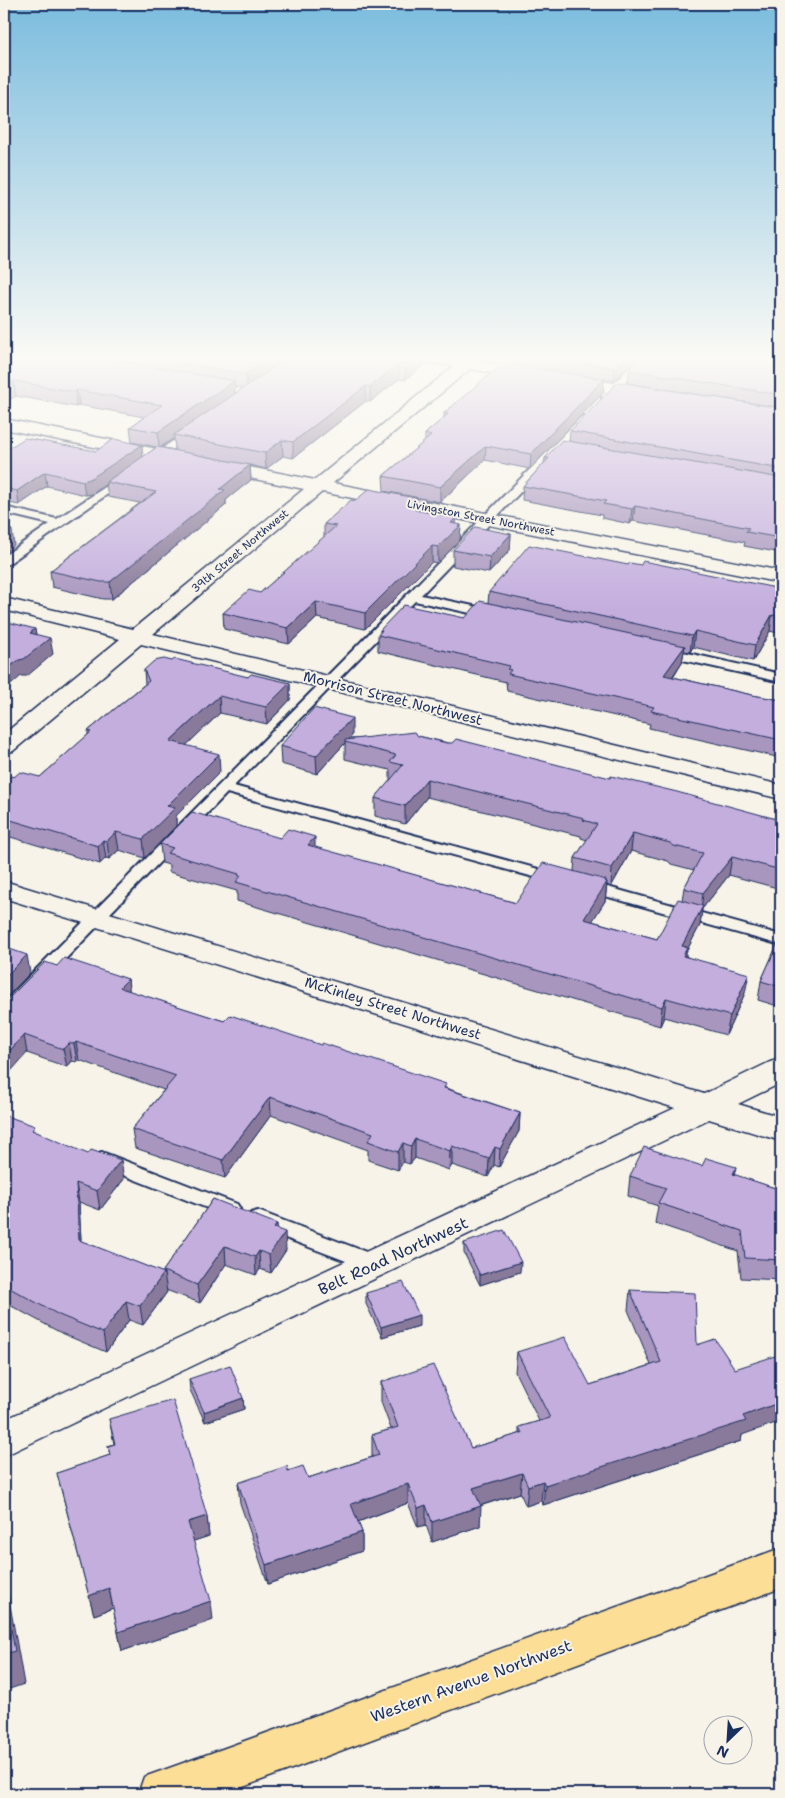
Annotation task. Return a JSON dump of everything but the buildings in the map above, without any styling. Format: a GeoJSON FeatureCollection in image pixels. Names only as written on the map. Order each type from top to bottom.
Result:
{"type":"FeatureCollection","features":[{"type":"Feature","properties":{"kind":"main road","name":"Western Avenue Northwest"},"geometry":{"type":"LineString","coordinates":[[161,1794],[781,1568]]}},
{"type":"Feature","properties":{"kind":"street","name":"Livingston Street Northwest"},"geometry":{"type":"LineString","coordinates":[[86,440],[781,577]]}},
{"type":"Feature","properties":{"kind":"street","name":"39th Street Northwest"},"geometry":{"type":"LineString","coordinates":[[4,746],[375,440]]}},
{"type":"Feature","properties":{"kind":"street","name":"Morrison Street Northwest"},"geometry":{"type":"LineString","coordinates":[[4,604],[781,792]]}},
{"type":"Feature","properties":{"kind":"street","name":"McKinley Street Northwest"},"geometry":{"type":"LineString","coordinates":[[4,888],[781,1129]]}},
{"type":"Feature","properties":{"kind":"street","name":"Belt Road Northwest"},"geometry":{"type":"LineString","coordinates":[[12,1428],[375,1264],[781,1070]]}},
{"type":"Feature","properties":{"kind":"lane"},"geometry":{"type":"LineString","coordinates":[[4,561],[180,440]]}},
{"type":"Feature","properties":{"kind":"lane"},"geometry":{"type":"LineString","coordinates":[[4,1012],[96,916],[570,440]]}},
{"type":"Feature","properties":{"kind":"lane"},"geometry":{"type":"LineString","coordinates":[[4,510],[60,523]]}},
{"type":"Feature","properties":{"kind":"lane"},"geometry":{"type":"LineString","coordinates":[[412,597],[509,618]]}},
{"type":"Feature","properties":{"kind":"lane"},"geometry":{"type":"LineString","coordinates":[[645,648],[781,678]]}},
{"type":"Feature","properties":{"kind":"lane"},"geometry":{"type":"LineString","coordinates":[[225,788],[781,940]]}},
{"type":"Feature","properties":{"kind":"lane"},"geometry":{"type":"LineString","coordinates":[[87,1154],[375,1264]]}}]}
